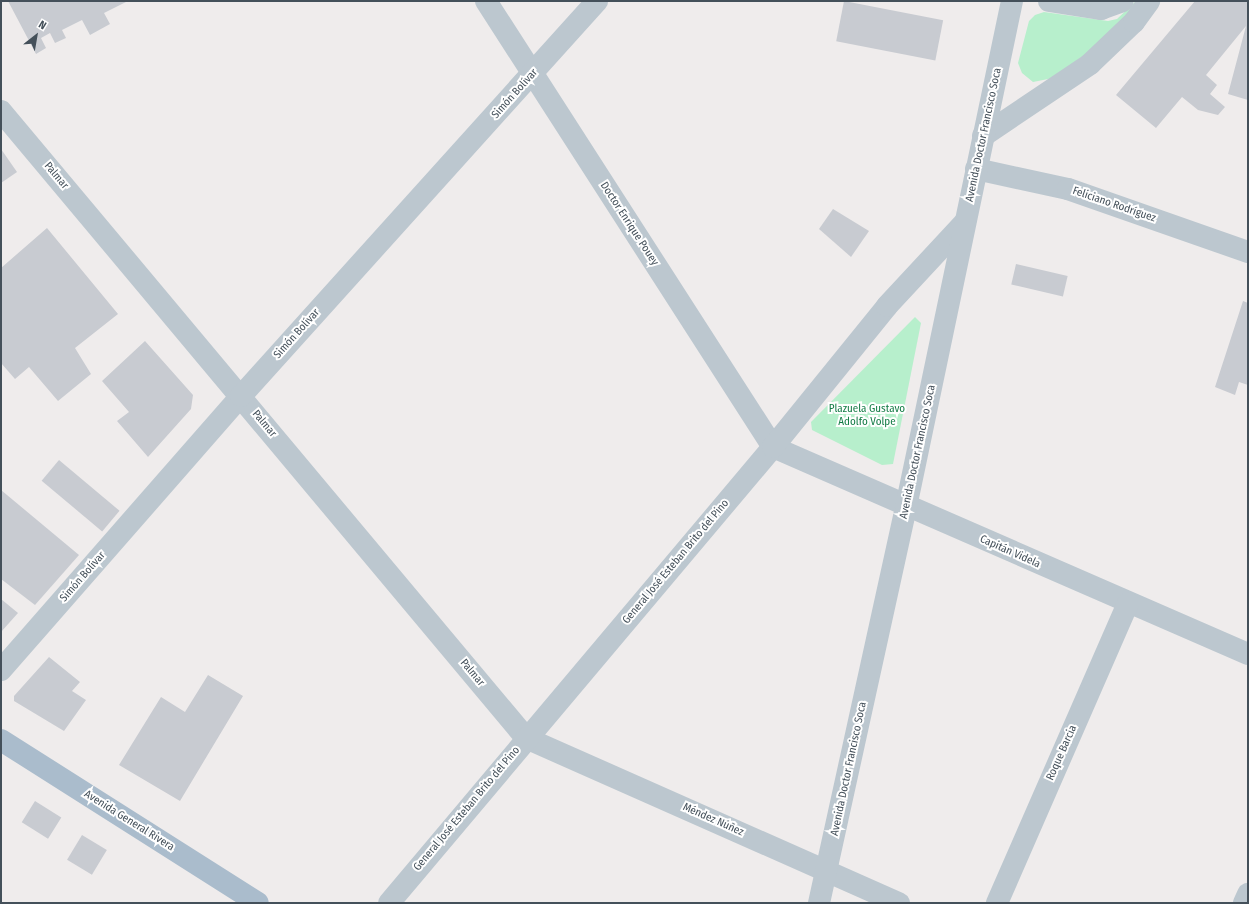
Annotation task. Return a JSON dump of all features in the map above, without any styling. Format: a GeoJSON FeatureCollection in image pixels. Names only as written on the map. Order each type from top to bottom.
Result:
{"type":"FeatureCollection","features":[{"type":"Feature","properties":{"kind":"main road","name":"Avenida General Rivera"},"geometry":{"type":"LineString","coordinates":[[1,740],[258,903]]}},
{"type":"Feature","properties":{"kind":"street","name":"Doctor Enrique Pouey"},"geometry":{"type":"LineString","coordinates":[[486,1],[773,448]]}},
{"type":"Feature","properties":{"kind":"street","name":"Simón Bolívar"},"geometry":{"type":"LineString","coordinates":[[1,670],[241,396],[533,75],[597,1]]}},
{"type":"Feature","properties":{"kind":"street","name":"Avenida Doctor Francisco Soca"},"geometry":{"type":"LineString","coordinates":[[819,903],[906,506],[1012,1]]}},
{"type":"Feature","properties":{"kind":"street"},"geometry":{"type":"LineString","coordinates":[[1048,1],[1101,9],[1123,1]]}},
{"type":"Feature","properties":{"kind":"street"},"geometry":{"type":"LineString","coordinates":[[983,136],[1090,64],[1134,22],[1149,1]]}},
{"type":"Feature","properties":{"kind":"street","name":"Palmar"},"geometry":{"type":"LineString","coordinates":[[1,111],[526,738]]}},
{"type":"Feature","properties":{"kind":"street","name":"Feliciano Rodríguez"},"geometry":{"type":"LineString","coordinates":[[976,169],[1068,189],[1248,252]]}},
{"type":"Feature","properties":{"kind":"street","name":"General José Esteban Brito del Pino"},"geometry":{"type":"LineString","coordinates":[[389,903],[526,738],[773,448],[887,306],[965,222]]}},
{"type":"Feature","properties":{"kind":"street","name":"Capitán Videla"},"geometry":{"type":"LineString","coordinates":[[773,448],[1248,654]]}},
{"type":"Feature","properties":{"kind":"street","name":"Roque Barcia"},"geometry":{"type":"LineString","coordinates":[[996,903],[1128,603]]}},
{"type":"Feature","properties":{"kind":"street","name":"Méndez Núñez"},"geometry":{"type":"LineString","coordinates":[[526,738],[899,903]]}},
{"type":"Feature","properties":{"kind":"street"},"geometry":{"type":"LineString","coordinates":[[1244,903],[1248,894]]}},
{"type":"Feature","properties":{"kind":"green space"},"geometry":{"type":"Polygon","coordinates":[[[1136,1],[1140,1],[1098,45],[1053,78],[1033,82],[1022,73],[1018,63],[1029,21],[1035,15],[1044,12],[1108,21],[1117,19],[1136,1]]]}},
{"type":"Feature","properties":{"kind":"green space","name":"Plazuela Gustavo Adolfo Volpe"},"geometry":{"type":"Polygon","coordinates":[[[915,317],[921,323],[893,464],[882,465],[812,430],[811,422],[915,317]]]}},
{"type":"Feature","properties":{"kind":"building"},"geometry":{"type":"Polygon","coordinates":[[[8,1],[128,1],[104,13],[110,24],[90,35],[82,20],[62,30],[66,38],[55,43],[50,33],[41,38],[46,48],[36,54],[8,1]]]}},
{"type":"Feature","properties":{"kind":"building"},"geometry":{"type":"Polygon","coordinates":[[[844,1],[943,20],[935,61],[836,41],[844,1]]]}},
{"type":"Feature","properties":{"kind":"building"},"geometry":{"type":"Polygon","coordinates":[[[1195,1],[1248,1],[1248,100],[1228,94],[1246,26],[1206,75],[1217,85],[1210,94],[1225,107],[1218,115],[1198,110],[1182,97],[1156,128],[1116,95],[1195,1]]]}},
{"type":"Feature","properties":{"kind":"building"},"geometry":{"type":"Polygon","coordinates":[[[1,149],[17,172],[1,183],[1,149]]]}},
{"type":"Feature","properties":{"kind":"building"},"geometry":{"type":"Polygon","coordinates":[[[833,209],[869,231],[851,257],[819,229],[833,209]]]}},
{"type":"Feature","properties":{"kind":"building"},"geometry":{"type":"Polygon","coordinates":[[[47,228],[118,314],[75,348],[91,374],[58,401],[29,367],[15,379],[1,363],[1,268],[47,228]]]}},
{"type":"Feature","properties":{"kind":"building"},"geometry":{"type":"Polygon","coordinates":[[[1016,264],[1068,276],[1063,296],[1011,284],[1016,264]]]}},
{"type":"Feature","properties":{"kind":"building"},"geometry":{"type":"Polygon","coordinates":[[[1243,301],[1248,303],[1248,385],[1239,382],[1235,395],[1215,387],[1243,301]]]}},
{"type":"Feature","properties":{"kind":"building"},"geometry":{"type":"Polygon","coordinates":[[[145,341],[193,395],[191,409],[148,457],[117,421],[129,412],[102,381],[145,341]]]}},
{"type":"Feature","properties":{"kind":"building"},"geometry":{"type":"Polygon","coordinates":[[[59,460],[120,511],[102,531],[42,481],[59,460]]]}},
{"type":"Feature","properties":{"kind":"building"},"geometry":{"type":"Polygon","coordinates":[[[1,490],[79,555],[35,605],[1,579],[1,490]]]}},
{"type":"Feature","properties":{"kind":"building"},"geometry":{"type":"Polygon","coordinates":[[[1,599],[18,613],[1,632],[1,599]]]}},
{"type":"Feature","properties":{"kind":"building"},"geometry":{"type":"Polygon","coordinates":[[[49,657],[80,682],[72,691],[86,700],[64,731],[14,701],[14,696],[49,657]]]}},
{"type":"Feature","properties":{"kind":"building"},"geometry":{"type":"Polygon","coordinates":[[[208,675],[243,696],[180,801],[119,765],[161,697],[185,712],[208,675]]]}},
{"type":"Feature","properties":{"kind":"building"},"geometry":{"type":"Polygon","coordinates":[[[35,801],[61,817],[48,839],[22,822],[35,801]]]}},
{"type":"Feature","properties":{"kind":"building"},"geometry":{"type":"Polygon","coordinates":[[[82,835],[107,850],[92,875],[67,860],[82,835]]]}}]}
